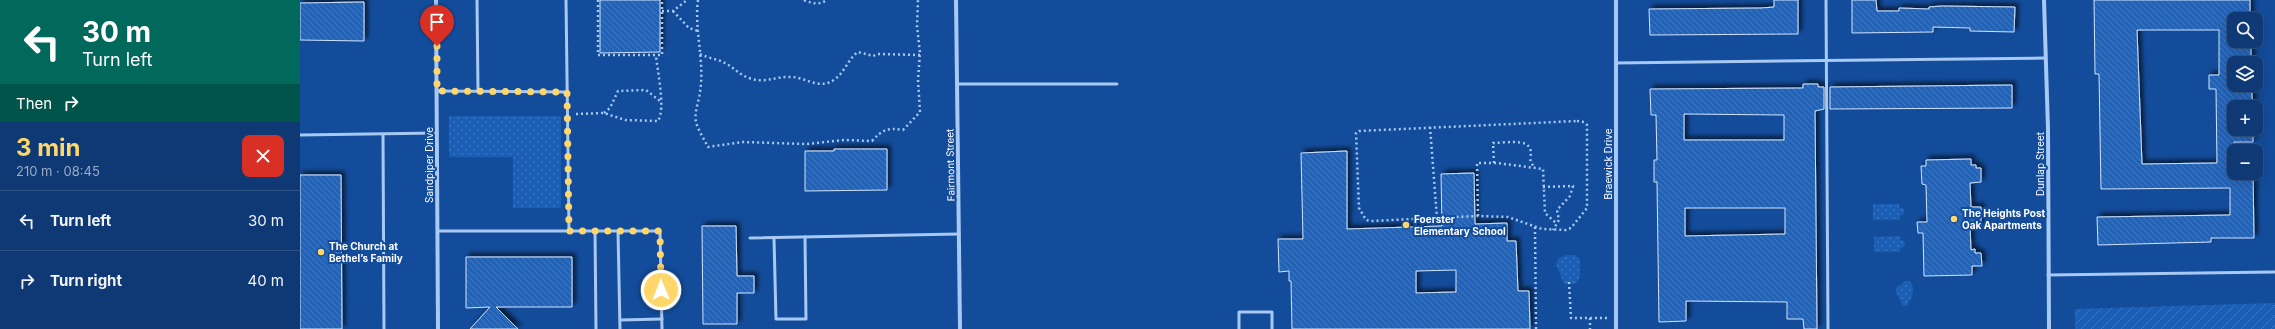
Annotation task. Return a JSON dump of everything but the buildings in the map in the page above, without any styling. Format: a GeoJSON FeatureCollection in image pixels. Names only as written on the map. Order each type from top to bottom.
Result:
{"type":"FeatureCollection","features":[{"type":"Feature","properties":{"kind":"street","name":"Sandpiper Drive"},"geometry":{"type":"LineString","coordinates":[[436,0],[438,329]]}},
{"type":"Feature","properties":{"kind":"street","name":"Fairmont Street"},"geometry":{"type":"LineString","coordinates":[[956,0],[960,329]]}},
{"type":"Feature","properties":{"kind":"street","name":"Braewick Drive"},"geometry":{"type":"LineString","coordinates":[[1616,0],[1616,329]]}},
{"type":"Feature","properties":{"kind":"street","name":"Dunlap Street"},"geometry":{"type":"LineString","coordinates":[[2044,0],[2048,129],[2049,329]]}},
{"type":"Feature","properties":{"kind":"lane"},"geometry":{"type":"LineString","coordinates":[[477,0],[478,91]]}},
{"type":"Feature","properties":{"kind":"lane"},"geometry":{"type":"LineString","coordinates":[[566,0],[569,231]]}},
{"type":"Feature","properties":{"kind":"lane"},"geometry":{"type":"LineString","coordinates":[[1826,0],[1828,329]]}},
{"type":"Feature","properties":{"kind":"lane"},"geometry":{"type":"LineString","coordinates":[[1616,62],[2045,58]]}},
{"type":"Feature","properties":{"kind":"lane"},"geometry":{"type":"LineString","coordinates":[[957,84],[1117,84]]}},
{"type":"Feature","properties":{"kind":"lane"},"geometry":{"type":"LineString","coordinates":[[437,91],[567,92]]}},
{"type":"Feature","properties":{"kind":"lane"},"geometry":{"type":"LineString","coordinates":[[300,135],[383,135],[437,133]]}},
{"type":"Feature","properties":{"kind":"lane"},"geometry":{"type":"LineString","coordinates":[[383,135],[384,329]]}},
{"type":"Feature","properties":{"kind":"lane"},"geometry":{"type":"LineString","coordinates":[[438,231],[660,231],[662,329]]}},
{"type":"Feature","properties":{"kind":"lane"},"geometry":{"type":"LineString","coordinates":[[595,231],[596,329]]}},
{"type":"Feature","properties":{"kind":"lane"},"geometry":{"type":"LineString","coordinates":[[618,231],[620,329]]}},
{"type":"Feature","properties":{"kind":"lane"},"geometry":{"type":"LineString","coordinates":[[750,238],[958,234]]}},
{"type":"Feature","properties":{"kind":"lane"},"geometry":{"type":"LineString","coordinates":[[774,238],[776,319],[806,319],[805,237]]}},
{"type":"Feature","properties":{"kind":"lane"},"geometry":{"type":"LineString","coordinates":[[2048,275],[2275,272]]}},
{"type":"Feature","properties":{"kind":"lane"},"geometry":{"type":"LineString","coordinates":[[1239,329],[1239,312],[1272,312],[1272,329]]}},
{"type":"Feature","properties":{"kind":"lane"},"geometry":{"type":"LineString","coordinates":[[620,320],[662,319]]}},
{"type":"Feature","properties":{"kind":"path"},"geometry":{"type":"LineString","coordinates":[[598,0],[598,55],[662,55],[662,0]]}},
{"type":"Feature","properties":{"kind":"path"},"geometry":{"type":"LineString","coordinates":[[662,11],[673,11],[687,0]]}},
{"type":"Feature","properties":{"kind":"path"},"geometry":{"type":"LineString","coordinates":[[698,0],[696,12],[701,77],[696,122],[708,147],[742,142],[807,144],[844,140],[872,141],[882,131],[891,128],[903,130],[920,112],[918,80],[920,55],[917,26],[918,0]]}},
{"type":"Feature","properties":{"kind":"path"},"geometry":{"type":"LineString","coordinates":[[804,0],[812,3],[821,3],[828,0]]}},
{"type":"Feature","properties":{"kind":"path"},"geometry":{"type":"LineString","coordinates":[[673,11],[689,28],[698,31]]}},
{"type":"Feature","properties":{"kind":"path"},"geometry":{"type":"LineString","coordinates":[[700,54],[724,62],[741,76],[753,80],[766,81],[791,77],[803,78],[812,84],[825,84],[834,80],[850,57],[858,52],[873,56],[878,54],[920,55]]}},
{"type":"Feature","properties":{"kind":"path"},"geometry":{"type":"LineString","coordinates":[[567,115],[604,113],[625,120],[658,120],[661,117],[660,102],[662,96],[656,55]]}},
{"type":"Feature","properties":{"kind":"path"},"geometry":{"type":"LineString","coordinates":[[604,113],[610,108],[618,91],[646,90],[660,102]]}},
{"type":"Feature","properties":{"kind":"path"},"geometry":{"type":"LineString","coordinates":[[1584,122],[1587,125],[1587,208],[1571,228],[1553,230],[1535,227],[1508,217],[1478,216],[1437,218],[1366,220],[1359,208],[1356,133],[1360,131],[1584,122]]}},
{"type":"Feature","properties":{"kind":"path"},"geometry":{"type":"LineString","coordinates":[[1430,128],[1437,218]]}},
{"type":"Feature","properties":{"kind":"path"},"geometry":{"type":"LineString","coordinates":[[1494,163],[1493,142],[1524,143],[1530,146],[1532,151],[1530,160],[1534,168]]}},
{"type":"Feature","properties":{"kind":"path"},"geometry":{"type":"LineString","coordinates":[[1478,216],[1477,163],[1494,163],[1543,170],[1545,213],[1556,223]]}},
{"type":"Feature","properties":{"kind":"path"},"geometry":{"type":"LineString","coordinates":[[1543,187],[1573,186],[1570,196],[1557,210],[1559,220],[1553,230]]}},
{"type":"Feature","properties":{"kind":"path"},"geometry":{"type":"LineString","coordinates":[[1981,216],[2002,216]]}},
{"type":"Feature","properties":{"kind":"path"},"geometry":{"type":"LineString","coordinates":[[1535,227],[1536,329]]}},
{"type":"Feature","properties":{"kind":"path"},"geometry":{"type":"LineString","coordinates":[[1569,282],[1571,318],[1616,318]]}},
{"type":"Feature","properties":{"kind":"path"},"geometry":{"type":"LineString","coordinates":[[1590,318],[1590,329]]}},
{"type":"Feature","properties":{"kind":"shaded area"},"geometry":{"type":"Polygon","coordinates":[[[449,116],[561,116],[561,208],[513,208],[513,157],[449,157],[449,116]]]}},
{"type":"Feature","properties":{"kind":"shaded area"},"geometry":{"type":"Polygon","coordinates":[[[1873,204],[1899,204],[1899,207],[1904,209],[1904,214],[1900,216],[1900,220],[1873,220],[1873,204]]]}},
{"type":"Feature","properties":{"kind":"shaded area"},"geometry":{"type":"Polygon","coordinates":[[[1900,236],[1900,239],[1905,243],[1905,246],[1900,249],[1900,252],[1874,252],[1874,237],[1900,236]]]}},
{"type":"Feature","properties":{"kind":"shaded area"},"geometry":{"type":"Polygon","coordinates":[[[1566,255],[1575,255],[1580,259],[1580,277],[1575,284],[1564,284],[1556,264],[1559,258],[1566,255]]]}},
{"type":"Feature","properties":{"kind":"shaded area"},"geometry":{"type":"Polygon","coordinates":[[[1905,281],[1909,281],[1913,287],[1913,290],[1907,306],[1903,306],[1896,292],[1896,288],[1905,281]]]}},
{"type":"Feature","properties":{"kind":"shaded area"},"geometry":{"type":"Polygon","coordinates":[[[2275,303],[2275,329],[2075,329],[2075,309],[2275,303]]]}},
{"type":"Feature","properties":{"kind":"place","name":"The Heights Post Oak Apartments"},"geometry":{"type":"Point","coordinates":[1954,219]}},
{"type":"Feature","properties":{"kind":"place","name":"Foerster Elementary School"},"geometry":{"type":"Point","coordinates":[1406,225]}},
{"type":"Feature","properties":{"kind":"place","name":"The Church at Bethel’s Family"},"geometry":{"type":"Point","coordinates":[321,252]}},
{"type":"Feature","properties":{"kind":"route"},"geometry":{"type":"LineString","coordinates":[[437,46],[437,91],[567,92],[569,231],[660,231],[661,290]]}}]}
